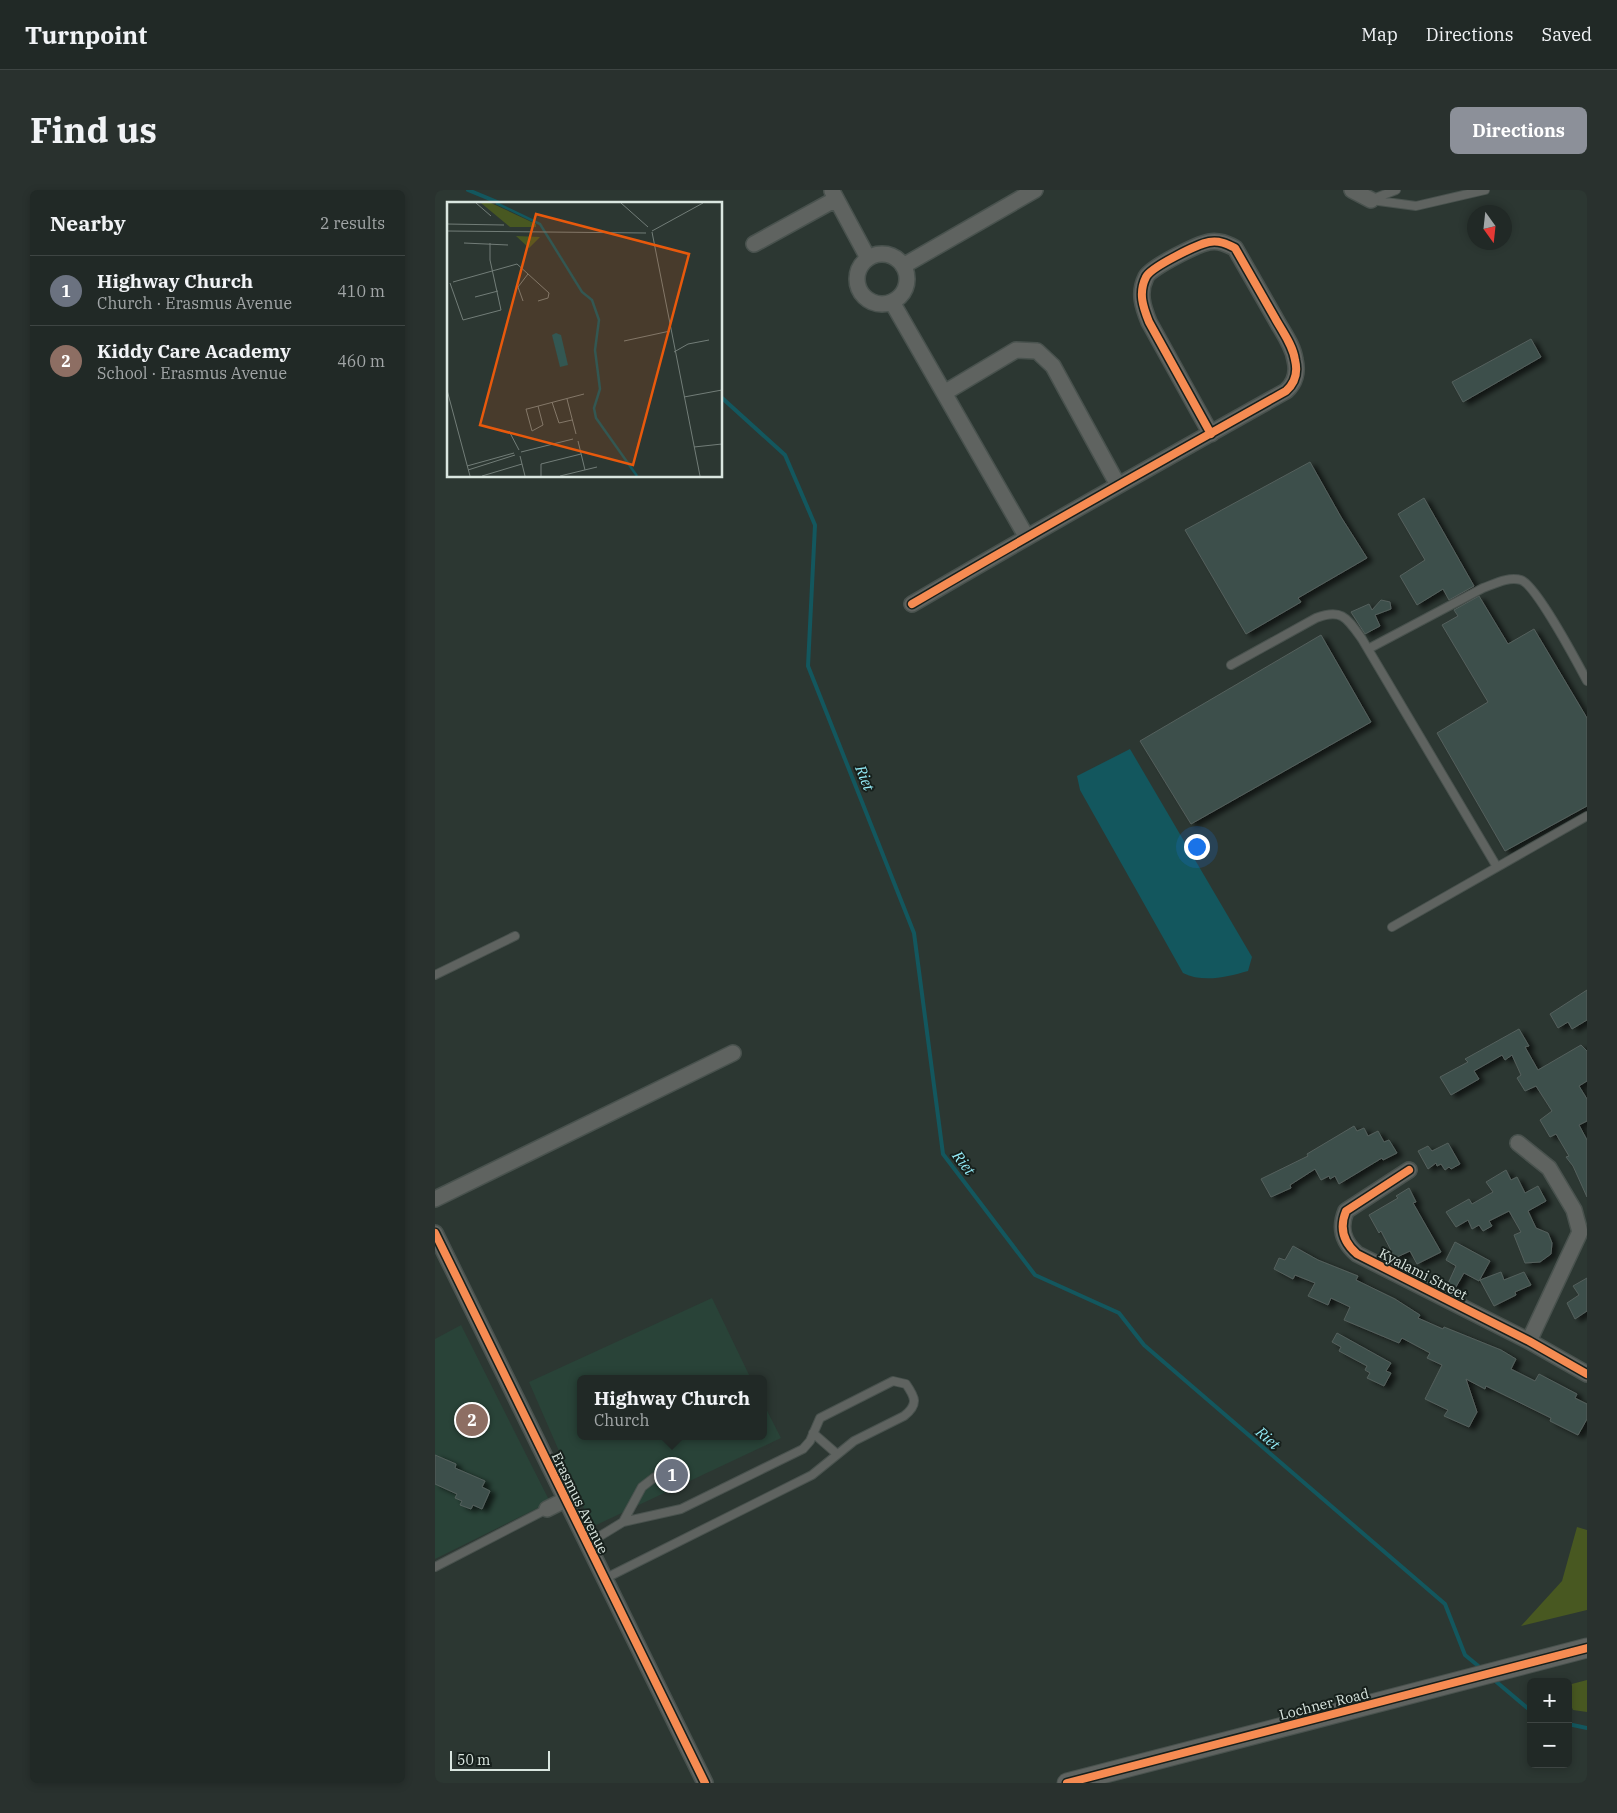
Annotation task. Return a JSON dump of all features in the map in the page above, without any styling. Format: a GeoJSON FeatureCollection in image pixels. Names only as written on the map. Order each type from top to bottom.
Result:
{"type":"FeatureCollection","features":[{"type":"Feature","properties":{"kind":"street"},"geometry":{"type":"LineString","coordinates":[[903,266],[1035,190]]}},
{"type":"Feature","properties":{"kind":"street"},"geometry":{"type":"LineString","coordinates":[[1352,190],[1371,200]]}},
{"type":"Feature","properties":{"kind":"street"},"geometry":{"type":"LineString","coordinates":[[755,244],[833,194],[868,258]]}},
{"type":"Feature","properties":{"kind":"street"},"geometry":{"type":"LineString","coordinates":[[912,604],[1026,536],[1211,434],[1292,386],[1296,376],[1296,361],[1293,351],[1235,248],[1226,243],[1211,241],[1193,248],[1148,273],[1142,289],[1141,303],[1149,322],[1211,434]]}},
{"type":"Feature","properties":{"kind":"street"},"geometry":{"type":"LineString","coordinates":[[886,254],[897,259],[903,266],[907,275],[905,288],[899,297],[892,302],[884,304],[872,302],[860,291],[857,284],[857,272],[868,258],[886,254]]}},
{"type":"Feature","properties":{"kind":"street"},"geometry":{"type":"LineString","coordinates":[[892,302],[1026,536]]}},
{"type":"Feature","properties":{"kind":"street"},"geometry":{"type":"LineString","coordinates":[[944,393],[1016,350],[1037,351],[1053,366],[1118,485]]}},
{"type":"Feature","properties":{"kind":"street"},"geometry":{"type":"LineString","coordinates":[[435,1199],[733,1053]]}},
{"type":"Feature","properties":{"kind":"street"},"geometry":{"type":"LineString","coordinates":[[1518,1143],[1549,1168],[1574,1210],[1580,1232],[1529,1341]]}},
{"type":"Feature","properties":{"kind":"street","name":"Kyalami Street"},"geometry":{"type":"LineString","coordinates":[[1409,1170],[1346,1210],[1343,1219],[1343,1234],[1349,1247],[1357,1254],[1529,1341],[1587,1374]]}},
{"type":"Feature","properties":{"kind":"street","name":"Erasmus Avenue"},"geometry":{"type":"LineString","coordinates":[[435,1233],[705,1783]]}},
{"type":"Feature","properties":{"kind":"street"},"geometry":{"type":"LineString","coordinates":[[547,1509],[565,1500]]}},
{"type":"Feature","properties":{"kind":"street","name":"Lochner Road"},"geometry":{"type":"LineString","coordinates":[[1067,1783],[1587,1648]]}},
{"type":"Feature","properties":{"kind":"lane"},"geometry":{"type":"LineString","coordinates":[[1371,200],[1397,190]]}},
{"type":"Feature","properties":{"kind":"lane"},"geometry":{"type":"LineString","coordinates":[[1371,200],[1416,206],[1485,190]]}},
{"type":"Feature","properties":{"kind":"lane"},"geometry":{"type":"LineString","coordinates":[[1368,649],[1483,588],[1499,582],[1521,580],[1529,586],[1546,610],[1587,681]]}},
{"type":"Feature","properties":{"kind":"lane"},"geometry":{"type":"LineString","coordinates":[[1231,665],[1328,614],[1344,617],[1368,649],[1497,867]]}},
{"type":"Feature","properties":{"kind":"lane"},"geometry":{"type":"LineString","coordinates":[[1392,927],[1587,816]]}},
{"type":"Feature","properties":{"kind":"lane"},"geometry":{"type":"LineString","coordinates":[[435,975],[515,936]]}},
{"type":"Feature","properties":{"kind":"lane"},"geometry":{"type":"LineString","coordinates":[[587,1544],[623,1522],[670,1512],[689,1505],[803,1449],[820,1418],[893,1381],[906,1384],[915,1397],[912,1410],[854,1442],[812,1475],[604,1579]]}},
{"type":"Feature","properties":{"kind":"lane"},"geometry":{"type":"LineString","coordinates":[[813,1433],[837,1454]]}},
{"type":"Feature","properties":{"kind":"lane"},"geometry":{"type":"LineString","coordinates":[[623,1522],[642,1487],[655,1477]]}},
{"type":"Feature","properties":{"kind":"lane"},"geometry":{"type":"LineString","coordinates":[[435,1567],[547,1509]]}},
{"type":"Feature","properties":{"kind":"shaded area"},"geometry":{"type":"Polygon","coordinates":[[[712,1298],[749,1375],[577,1375],[577,1440],[767,1440],[767,1411],[781,1438],[592,1527],[529,1382],[712,1298]]]}},
{"type":"Feature","properties":{"kind":"shaded area"},"geometry":{"type":"Polygon","coordinates":[[[461,1325],[550,1502],[435,1559],[435,1339],[461,1325]]]}},
{"type":"Feature","properties":{"kind":"green space"},"geometry":{"type":"Polygon","coordinates":[[[1577,1527],[1587,1530],[1587,1610],[1521,1626],[1562,1581],[1577,1527]]]}},
{"type":"Feature","properties":{"kind":"green space"},"geometry":{"type":"Polygon","coordinates":[[[1587,1680],[1587,1712],[1573,1710],[1572,1684],[1587,1680]]]}},
{"type":"Feature","properties":{"kind":"water"},"geometry":{"type":"Polygon","coordinates":[[[1130,749],[1252,957],[1248,971],[1223,977],[1207,978],[1199,978],[1183,973],[1080,790],[1077,776],[1130,749]]]}},
{"type":"Feature","properties":{"kind":"building"},"geometry":{"type":"Polygon","coordinates":[[[1531,339],[1541,357],[1463,402],[1452,382],[1531,339]]]}},
{"type":"Feature","properties":{"kind":"building"},"geometry":{"type":"Polygon","coordinates":[[[1310,462],[1367,558],[1298,598],[1301,602],[1246,634],[1185,530],[1310,462]]]}},
{"type":"Feature","properties":{"kind":"building"},"geometry":{"type":"Polygon","coordinates":[[[1424,498],[1474,586],[1449,600],[1443,589],[1417,605],[1400,576],[1425,560],[1398,514],[1424,498]]]}},
{"type":"Feature","properties":{"kind":"building"},"geometry":{"type":"Polygon","coordinates":[[[1479,596],[1508,644],[1534,629],[1587,718],[1587,806],[1505,851],[1437,733],[1488,702],[1442,625],[1458,616],[1454,610],[1479,596]]]}},
{"type":"Feature","properties":{"kind":"building"},"geometry":{"type":"Polygon","coordinates":[[[1381,600],[1390,602],[1391,609],[1375,615],[1380,626],[1365,634],[1351,612],[1369,604],[1372,610],[1381,600]]]}},
{"type":"Feature","properties":{"kind":"building"},"geometry":{"type":"Polygon","coordinates":[[[1321,635],[1371,722],[1191,824],[1140,741],[1321,635]]]}},
{"type":"Feature","properties":{"kind":"building"},"geometry":{"type":"Polygon","coordinates":[[[1587,990],[1587,1020],[1572,1029],[1568,1022],[1558,1028],[1550,1014],[1587,990]]]}},
{"type":"Feature","properties":{"kind":"building"},"geometry":{"type":"Polygon","coordinates":[[[1519,1029],[1529,1046],[1525,1047],[1538,1070],[1581,1045],[1587,1051],[1587,1081],[1579,1086],[1587,1099],[1587,1121],[1579,1125],[1587,1140],[1587,1197],[1573,1166],[1566,1157],[1569,1156],[1556,1134],[1550,1137],[1540,1120],[1552,1111],[1536,1086],[1525,1091],[1517,1078],[1521,1075],[1512,1055],[1505,1060],[1502,1055],[1474,1071],[1479,1079],[1451,1095],[1440,1077],[1468,1062],[1465,1059],[1519,1029]]]}},
{"type":"Feature","properties":{"kind":"building"},"geometry":{"type":"Polygon","coordinates":[[[1354,1126],[1357,1131],[1364,1128],[1368,1136],[1378,1131],[1384,1142],[1389,1140],[1397,1153],[1383,1160],[1382,1158],[1339,1184],[1335,1176],[1330,1179],[1329,1176],[1321,1180],[1315,1169],[1290,1185],[1291,1188],[1271,1197],[1261,1179],[1308,1156],[1307,1154],[1354,1126]]]}},
{"type":"Feature","properties":{"kind":"building"},"geometry":{"type":"Polygon","coordinates":[[[1448,1143],[1460,1164],[1445,1170],[1441,1164],[1437,1166],[1436,1163],[1428,1169],[1418,1151],[1428,1146],[1432,1151],[1448,1143]]]}},
{"type":"Feature","properties":{"kind":"building"},"geometry":{"type":"Polygon","coordinates":[[[1506,1170],[1511,1180],[1517,1177],[1525,1193],[1538,1186],[1546,1201],[1528,1211],[1536,1228],[1548,1233],[1552,1243],[1551,1254],[1540,1262],[1525,1263],[1514,1235],[1521,1232],[1509,1211],[1489,1221],[1492,1226],[1483,1231],[1479,1225],[1472,1229],[1468,1220],[1456,1227],[1446,1212],[1469,1199],[1472,1204],[1493,1192],[1486,1182],[1506,1170]]]}},
{"type":"Feature","properties":{"kind":"building"},"geometry":{"type":"Polygon","coordinates":[[[1409,1188],[1416,1202],[1413,1203],[1441,1252],[1417,1264],[1410,1251],[1395,1258],[1381,1231],[1379,1233],[1369,1215],[1398,1198],[1396,1196],[1409,1188]]]}},
{"type":"Feature","properties":{"kind":"building"},"geometry":{"type":"Polygon","coordinates":[[[1455,1242],[1490,1261],[1479,1281],[1464,1273],[1453,1292],[1446,1288],[1456,1266],[1446,1260],[1455,1242]]]}},
{"type":"Feature","properties":{"kind":"building"},"geometry":{"type":"Polygon","coordinates":[[[1293,1246],[1318,1260],[1358,1276],[1356,1280],[1395,1299],[1420,1315],[1418,1318],[1501,1350],[1516,1359],[1511,1369],[1535,1381],[1539,1374],[1577,1394],[1575,1398],[1587,1404],[1587,1419],[1578,1435],[1550,1421],[1551,1418],[1486,1386],[1485,1389],[1466,1379],[1477,1412],[1469,1427],[1444,1416],[1448,1410],[1425,1399],[1442,1365],[1427,1358],[1430,1353],[1402,1338],[1399,1343],[1344,1320],[1350,1307],[1331,1298],[1328,1305],[1308,1296],[1315,1283],[1295,1275],[1293,1279],[1274,1269],[1279,1258],[1285,1260],[1293,1246]]]}},
{"type":"Feature","properties":{"kind":"building"},"geometry":{"type":"Polygon","coordinates":[[[1501,1272],[1504,1280],[1524,1272],[1531,1285],[1515,1292],[1516,1295],[1494,1306],[1480,1280],[1501,1272]]]}},
{"type":"Feature","properties":{"kind":"building"},"geometry":{"type":"Polygon","coordinates":[[[1587,1278],[1587,1311],[1575,1319],[1567,1303],[1579,1295],[1573,1286],[1587,1278]]]}},
{"type":"Feature","properties":{"kind":"building"},"geometry":{"type":"Polygon","coordinates":[[[1337,1333],[1391,1363],[1386,1371],[1391,1373],[1384,1386],[1367,1378],[1370,1373],[1365,1370],[1367,1366],[1339,1351],[1341,1347],[1332,1342],[1337,1333]]]}},
{"type":"Feature","properties":{"kind":"building"},"geometry":{"type":"Polygon","coordinates":[[[435,1455],[456,1464],[455,1468],[485,1481],[482,1487],[490,1491],[482,1509],[473,1505],[471,1509],[460,1505],[462,1501],[455,1498],[457,1494],[435,1484],[435,1455]]]}},
{"type":"Feature","properties":{"kind":"waterway","name":"Riet"},"geometry":{"type":"LineString","coordinates":[[468,190],[497,202]]}},
{"type":"Feature","properties":{"kind":"waterway","name":"Riet"},"geometry":{"type":"LineString","coordinates":[[723,399],[785,455],[815,525],[808,666],[914,933],[943,1154],[1035,1275],[1119,1313],[1144,1345],[1445,1604],[1465,1655],[1482,1669]]}},
{"type":"Feature","properties":{"kind":"waterway","name":"Riet"},"geometry":{"type":"LineString","coordinates":[[1493,1679],[1527,1708]]}},
{"type":"Feature","properties":{"kind":"waterway","name":"Riet"},"geometry":{"type":"LineString","coordinates":[[1572,1725],[1587,1728]]}},
{"type":"Feature","properties":{"kind":"cycle path"},"geometry":{"type":"LineString","coordinates":[[912,604],[1145,470],[1192,444],[1239,417],[1286,391],[1289,388],[1294,381],[1296,369],[1294,354],[1290,344],[1235,248],[1216,242],[1209,242],[1195,247],[1175,256],[1156,268],[1146,277],[1142,289],[1143,305],[1149,322],[1211,434]]}},
{"type":"Feature","properties":{"kind":"cycle path"},"geometry":{"type":"LineString","coordinates":[[1409,1170],[1346,1211],[1343,1229],[1348,1245],[1357,1254],[1529,1341],[1587,1374]]}},
{"type":"Feature","properties":{"kind":"cycle path"},"geometry":{"type":"LineString","coordinates":[[435,1233],[705,1783]]}},
{"type":"Feature","properties":{"kind":"cycle path"},"geometry":{"type":"LineString","coordinates":[[1067,1783],[1587,1648]]}},
{"type":"Feature","properties":{"kind":"place","name":"Kiddy Care Academy"},"geometry":{"type":"Point","coordinates":[472,1420]}},
{"type":"Feature","properties":{"kind":"place","name":"Highway Church"},"geometry":{"type":"Point","coordinates":[672,1475]}}]}
